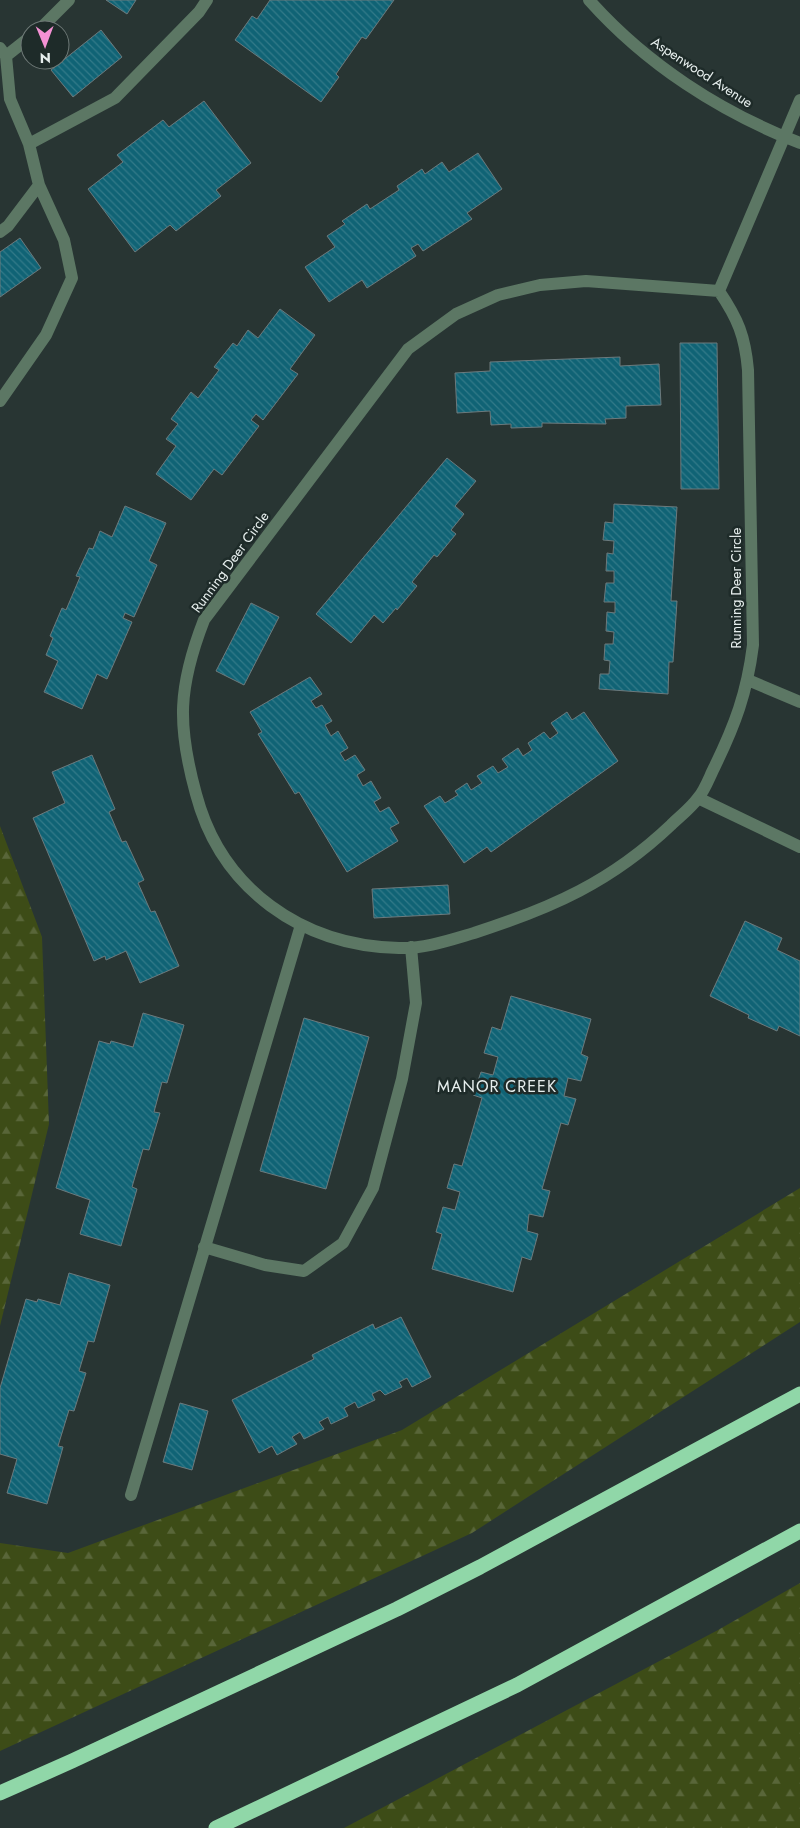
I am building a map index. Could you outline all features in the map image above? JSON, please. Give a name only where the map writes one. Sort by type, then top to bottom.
[{"type":"highway","points":[[0,1793],[72,1761],[480,1567],[800,1394]]},
{"type":"highway","points":[[216,1828],[517,1684],[800,1531]]},
{"type":"street","points":[[49,20],[69,0]]},
{"type":"street","points":[[29,144],[115,98],[199,12],[207,0]]},
{"type":"street","name":"Aspenwood Avenue","points":[[589,0],[649,59],[734,114],[800,143]]},
{"type":"street","points":[[0,401],[46,335],[72,278],[64,240],[39,185],[29,144],[10,99],[3,52],[20,43]]},
{"type":"street","points":[[719,291],[800,100]]},
{"type":"street","points":[[0,232],[8,226],[39,185]]},
{"type":"street","name":"Running Deer Circle","points":[[586,281],[719,291],[737,317],[746,344],[753,645],[748,680],[740,712],[698,798],[636,855],[613,873],[579,892],[528,916],[436,944],[411,947],[361,946],[322,936],[286,918],[251,891],[226,860],[207,828],[199,806],[185,755],[182,702],[190,656],[204,620],[408,349],[456,314],[498,295],[540,285],[586,281]]},
{"type":"street","points":[[748,680],[800,702]]},
{"type":"street","points":[[698,798],[800,847]]},
{"type":"street","points":[[131,1495],[301,925]]},
{"type":"street","points":[[204,1247],[265,1265],[304,1271],[343,1243],[373,1188],[402,1079],[416,1003],[411,947]]},
{"type":"green space","points":[[0,826],[42,937],[49,1124],[0,1326]]},
{"type":"green space","points":[[800,1188],[800,1322],[472,1533],[0,1751],[0,1543],[68,1553],[402,1430]]},
{"type":"green space","points":[[800,1583],[800,1828],[344,1828],[718,1630]]},
{"type":"building","points":[[106,0],[136,0],[127,14]]},
{"type":"building","points":[[270,0],[394,0],[366,39],[362,37],[336,74],[339,77],[321,102],[235,40],[252,16],[257,19]]},
{"type":"building","points":[[101,30],[122,57],[73,97],[51,70],[70,70],[70,55]]},
{"type":"building","points":[[204,101],[251,163],[216,190],[221,196],[176,231],[170,225],[135,252],[88,189],[123,162],[117,155],[163,120],[169,127]]},
{"type":"building","points":[[478,153],[502,189],[467,213],[472,219],[423,251],[418,244],[411,248],[416,256],[367,288],[362,280],[329,302],[305,267],[335,247],[327,236],[345,224],[342,221],[367,204],[370,209],[399,190],[397,186],[422,169],[425,174],[442,162],[449,172]]},
{"type":"building","points":[[20,238],[41,268],[0,297],[0,252]]},
{"type":"building","points":[[280,309],[315,335],[290,369],[298,374],[263,420],[256,414],[251,420],[259,426],[222,475],[214,469],[191,500],[156,474],[176,446],[166,439],[178,424],[171,419],[191,392],[198,398],[219,370],[214,367],[233,343],[237,346],[248,330],[258,338]]},
{"type":"building","points":[[680,343],[717,343],[719,489],[681,489]]},
{"type":"building","points":[[620,357],[620,366],[659,364],[661,405],[626,406],[626,418],[605,419],[606,424],[542,423],[542,427],[511,428],[511,424],[491,425],[490,411],[457,413],[455,373],[490,371],[490,362]]},
{"type":"building","points":[[447,458],[476,481],[455,506],[464,514],[451,530],[456,534],[437,557],[434,555],[412,582],[417,586],[397,610],[396,608],[383,623],[374,615],[351,643],[316,614]]},
{"type":"building","points":[[614,504],[677,507],[671,601],[677,601],[673,662],[669,662],[668,694],[599,689],[600,674],[609,674],[610,661],[604,660],[605,644],[613,644],[614,632],[606,631],[607,612],[615,613],[615,602],[604,602],[606,583],[614,583],[614,571],[606,571],[607,553],[613,554],[614,541],[603,540],[605,522],[613,523]]},
{"type":"building","points":[[125,506],[166,523],[149,561],[157,565],[134,617],[125,613],[123,618],[132,622],[107,679],[97,674],[82,709],[44,692],[58,661],[46,655],[53,638],[50,636],[62,608],[66,610],[80,577],[76,576],[89,548],[93,549],[100,531],[112,537]]},
{"type":"building","points":[[251,603],[279,617],[244,685],[216,671]]},
{"type":"building","points":[[310,677],[322,694],[311,701],[316,708],[322,705],[332,721],[325,725],[331,736],[338,731],[348,748],[340,753],[345,761],[355,755],[365,770],[357,775],[363,786],[371,781],[381,798],[374,802],[380,812],[389,807],[399,823],[390,828],[398,841],[347,872],[299,792],[295,794],[258,734],[262,732],[250,712]]},
{"type":"building","points":[[567,712],[572,720],[584,712],[618,761],[491,852],[487,847],[464,863],[424,806],[440,796],[445,803],[458,795],[455,791],[467,783],[471,790],[482,783],[477,776],[493,766],[498,773],[508,767],[502,759],[518,748],[523,756],[532,750],[528,743],[544,732],[550,739],[558,733],[551,723]]},
{"type":"building","points":[[92,755],[115,809],[109,812],[122,842],[126,841],[144,880],[138,883],[151,912],[155,911],[179,966],[140,983],[126,951],[106,960],[105,956],[94,961],[33,818],[65,803],[52,772]]},
{"type":"building","points":[[448,885],[450,914],[374,918],[372,889]]},
{"type":"building","points":[[745,921],[782,938],[777,950],[800,961],[800,1036],[779,1026],[777,1031],[748,1018],[749,1015],[710,996]]},
{"type":"building","points":[[511,996],[591,1019],[581,1054],[588,1057],[581,1081],[568,1078],[564,1096],[576,1099],[568,1125],[561,1123],[542,1189],[550,1191],[543,1217],[529,1214],[527,1231],[538,1234],[531,1260],[522,1257],[513,1292],[432,1269],[442,1234],[436,1232],[443,1207],[455,1210],[460,1192],[447,1188],[454,1164],[462,1166],[482,1098],[473,1095],[481,1072],[493,1075],[498,1057],[484,1053],[492,1027],[501,1030]]},
{"type":"building","points":[[143,1013],[184,1025],[167,1083],[162,1082],[154,1112],[160,1113],[149,1150],[143,1149],[132,1187],[137,1189],[121,1246],[80,1234],[90,1200],[56,1188],[99,1041],[110,1044],[111,1041],[133,1047]]},
{"type":"building","points":[[304,1018],[369,1037],[326,1189],[260,1171]]},
{"type":"building","points":[[69,1273],[110,1285],[94,1342],[88,1341],[79,1371],[86,1373],[74,1411],[69,1410],[58,1446],[63,1447],[47,1504],[7,1493],[17,1459],[0,1454],[0,1388],[26,1299],[37,1302],[38,1299],[60,1305]]},
{"type":"building","points":[[401,1317],[431,1377],[412,1387],[407,1378],[399,1382],[402,1387],[385,1395],[380,1390],[372,1394],[375,1400],[358,1408],[355,1402],[344,1408],[348,1416],[331,1424],[328,1417],[319,1422],[324,1429],[304,1439],[300,1432],[292,1437],[297,1444],[277,1455],[272,1446],[259,1453],[232,1400],[314,1359],[312,1355],[373,1324],[375,1329]]},
{"type":"building","points":[[180,1403],[208,1411],[192,1470],[163,1462]]},
{"type":"district","name":"MANOR CREEK","points":[[497,1086]]}]
